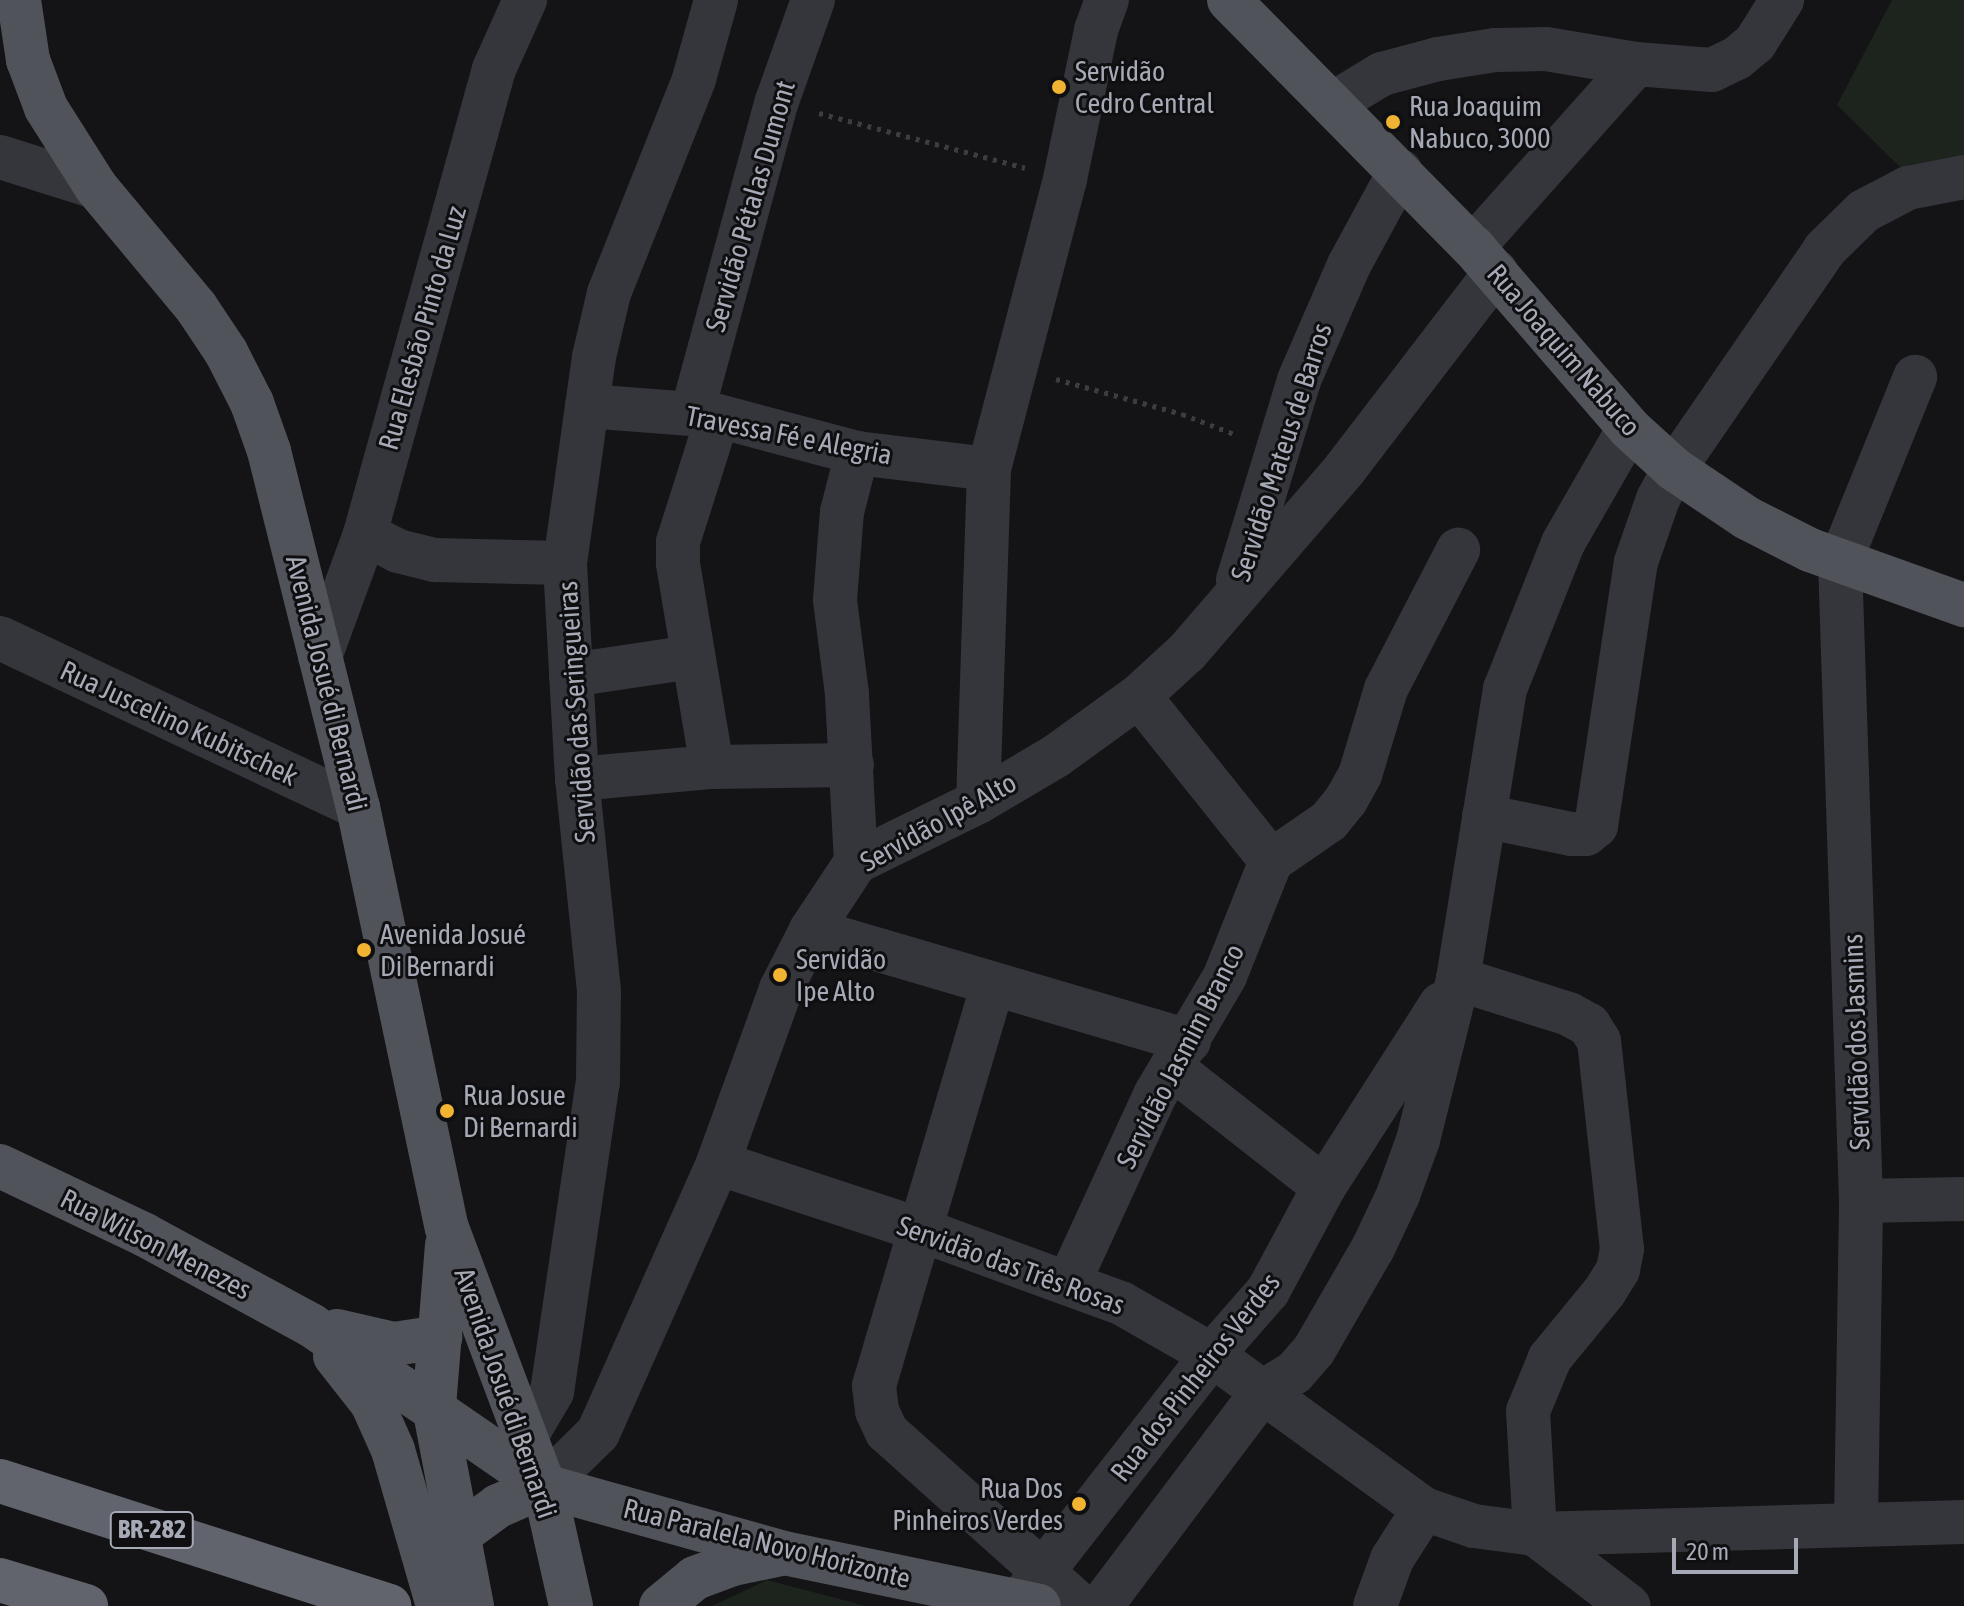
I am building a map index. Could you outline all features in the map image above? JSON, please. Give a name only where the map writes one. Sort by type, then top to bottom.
[{"type":"highway","name":"BR-282","points":[[0,1481],[389,1606]]},
{"type":"highway","points":[[0,1580],[86,1606]]},
{"type":"main road","name":"Avenida Josué di Bernardi","points":[[19,0],[28,60],[46,108],[96,187],[196,307],[226,352],[252,403],[269,451],[358,807],[447,1228],[544,1486],[571,1606]]},
{"type":"main road","name":"Rua Joaquim Nabuco","points":[[1246,6],[1332,104],[1485,260],[1629,428],[1674,469],[1747,518],[1840,562],[1964,605]]},
{"type":"main road","name":"Rua Wilson Menezes","points":[[0,1166],[145,1235],[311,1325],[434,1407],[544,1486]]},
{"type":"main road","name":"Avenida Josué di Bernardi","points":[[447,1228],[434,1407],[472,1606]]},
{"type":"main road","name":"Rua Wilson Menezes","points":[[311,1325],[394,1344],[440,1337]]},
{"type":"main road","points":[[311,1325],[372,1403],[393,1450],[438,1606]]},
{"type":"main road","points":[[457,1536],[498,1506],[544,1486]]},
{"type":"main road","name":"Rua Paralela Novo Horizonte","points":[[544,1486],[784,1553],[1033,1593]]},
{"type":"main road","points":[[661,1606],[695,1578],[733,1564],[784,1553]]},
{"type":"street","name":"Rua Elesbão Pinto da Luz","points":[[320,657],[365,534],[494,69],[525,0]]},
{"type":"street","name":"Servidão das Seringueiras","points":[[526,1436],[552,1392],[598,1082],[599,991],[577,779],[565,563],[587,406],[609,293],[694,79],[716,0]]},
{"type":"street","name":"Servidão Pétalas Dumont","points":[[712,767],[692,657],[678,563],[678,542],[777,101],[813,0]]},
{"type":"street","points":[[978,802],[989,469],[1065,179],[1096,30],[1107,0]]},
{"type":"street","points":[[1332,104],[1382,74],[1438,59],[1495,50],[1546,49],[1636,64],[1712,70],[1737,58],[1755,43],[1782,0]]},
{"type":"street","name":"Servidão Ipê Alto","points":[[544,1486],[598,1433],[718,1163],[781,989],[811,930],[856,862],[978,802],[1056,756],[1139,696],[1230,607],[1290,528],[1344,470],[1485,260],[1636,64]]},
{"type":"street","points":[[0,157],[96,187]]},
{"type":"street","name":"Servidão Mateus de Barros","points":[[1230,607],[1299,380],[1349,265],[1400,171]]},
{"type":"street","points":[[1484,816],[1571,834],[1586,834],[1596,826],[1636,562],[1658,499],[1674,469],[1825,249],[1864,211],[1908,188],[1964,177]]},
{"type":"street","points":[[1840,562],[1915,377]]},
{"type":"street","name":"Travessa Fé e Alegria","points":[[587,406],[705,414],[857,453],[989,469]]},
{"type":"street","name":"Rua dos Pinheiros Verdes","points":[[1101,1606],[1262,1392],[1294,1373],[1314,1350],[1373,1248],[1398,1195],[1418,1140],[1458,979],[1494,740],[1518,650],[1563,543],[1629,428]]},
{"type":"street","points":[[856,862],[852,765],[835,600],[842,512],[857,453]]},
{"type":"street","points":[[365,534],[398,551],[435,560],[565,563]]},
{"type":"street","points":[[1139,696],[1271,861],[1329,821],[1346,800],[1360,775],[1386,689],[1458,550]]},
{"type":"street","name":"Servidão dos Jasmins","points":[[1840,562],[1861,1201],[1856,1523]]},
{"type":"street","name":"Rua Juscelino Kubitschek","points":[[0,638],[358,807]]},
{"type":"street","points":[[571,675],[692,657]]},
{"type":"street","points":[[577,779],[712,767],[852,765]]},
{"type":"street","name":"Servidão Jasmim Branco","points":[[1069,1282],[1155,1095],[1225,976],[1271,861]]},
{"type":"street","points":[[811,930],[993,984],[1180,1055],[1324,1187]]},
{"type":"street","points":[[1458,979],[1569,1014],[1589,1025],[1599,1041],[1622,1249],[1618,1270],[1605,1291],[1550,1358],[1528,1411],[1535,1534],[1629,1606]]},
{"type":"street","name":"Rua dos Pinheiros Verdes","points":[[1033,1593],[1212,1355],[1268,1291],[1324,1187],[1458,979]]},
{"type":"street","points":[[993,984],[874,1386],[877,1411],[887,1432],[1033,1593],[1081,1606]]},
{"type":"street","name":"Servidão das Três Rosas","points":[[718,1163],[921,1230],[1121,1303],[1212,1355],[1424,1509],[1474,1526],[1535,1534],[1964,1522]]},
{"type":"street","points":[[1861,1201],[1964,1199]]},
{"type":"street","points":[[1375,1606],[1392,1559],[1424,1509]]},
{"type":"path","points":[[777,101],[1065,179]]},
{"type":"path","points":[[1015,368],[1204,421],[1278,454]]},
{"type":"shaded area","points":[[1892,0],[1964,0],[1964,161],[1906,173],[1837,105]]},
{"type":"shaded area","points":[[767,1580],[866,1606],[712,1606]]},
{"type":"place","name":"Servidão Cedro Central","points":[[1059,87]]},
{"type":"place","name":"Rua Joaquim Nabuco, 3000","points":[[1393,122]]},
{"type":"place","name":"Avenida Josué Di Bernardi","points":[[364,950]]},
{"type":"place","name":"Servidão Ipe Alto","points":[[780,975]]},
{"type":"place","name":"Rua Josue Di Bernardi","points":[[447,1111]]},
{"type":"place","name":"Rua Dos Pinheiros Verdes","points":[[1079,1504]]}]
